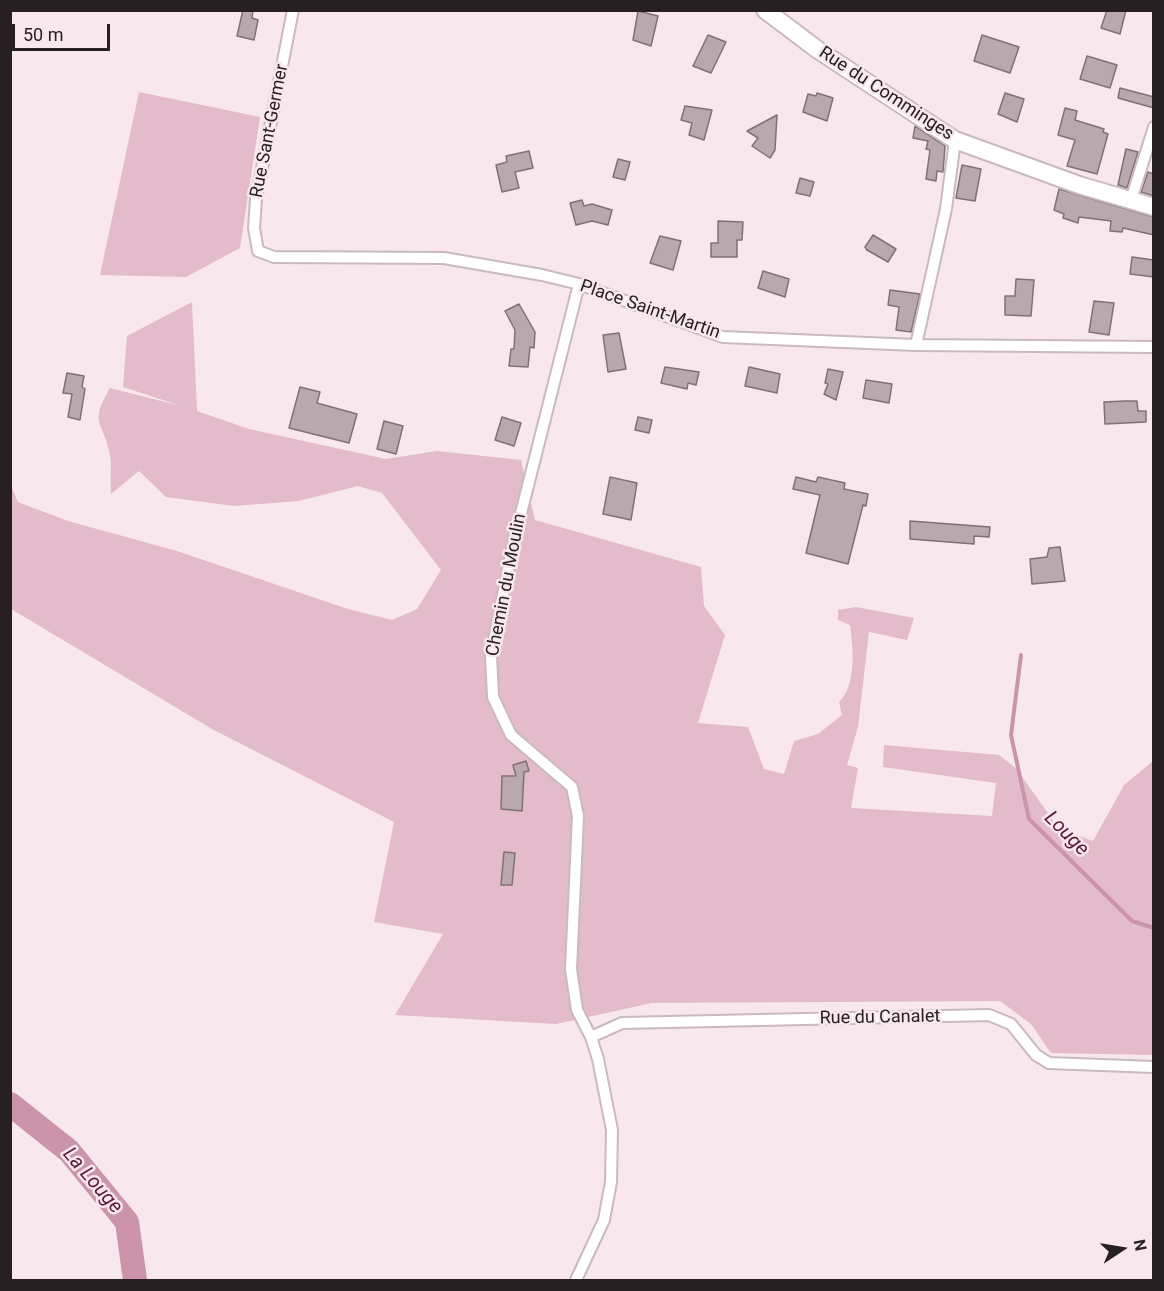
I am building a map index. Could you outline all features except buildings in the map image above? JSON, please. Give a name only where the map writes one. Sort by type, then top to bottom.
[{"type":"street","name":"Rue Sant-Germer","points":[[258,251],[254,228],[256,199],[293,10]]},
{"type":"street","name":"Rue du Comminges","points":[[765,10],[818,50],[955,140],[1079,185],[1154,207]]},
{"type":"street","points":[[1131,200],[1154,127]]},
{"type":"street","points":[[916,345],[946,209],[955,140]]},
{"type":"street","name":"Place Saint-Martin","points":[[258,251],[274,257],[444,258],[579,284],[723,337],[916,345],[1154,347]]},
{"type":"street","name":"Chemin du Moulin","points":[[576,1281],[590,1256],[604,1220],[611,1182],[612,1130],[605,1089],[591,1036],[577,1010],[571,969],[578,816],[572,787],[511,735],[494,698],[490,655],[513,545],[579,284]]},
{"type":"street","name":"Rue du Canalet","points":[[591,1036],[622,1023],[989,1016],[1011,1024],[1036,1055],[1049,1063],[1154,1067]]},
{"type":"shaded area","points":[[139,92],[260,117],[240,248],[186,277],[100,275]]},
{"type":"shaded area","points":[[192,302],[197,411],[249,429],[386,459],[437,451],[521,460],[535,520],[701,567],[704,606],[725,635],[698,723],[748,727],[764,769],[784,774],[794,741],[818,734],[842,715],[839,702],[849,686],[853,655],[850,625],[838,620],[838,610],[856,607],[914,618],[907,640],[869,632],[858,727],[847,765],[858,768],[851,808],[992,816],[996,783],[883,767],[884,745],[999,755],[1016,768],[1059,829],[1093,841],[1124,785],[1153,761],[1153,1055],[1051,1053],[1031,1024],[1000,1001],[652,1003],[556,1024],[395,1015],[443,934],[374,922],[394,822],[212,729],[11,609],[10,484],[18,502],[68,521],[177,551],[348,609],[392,620],[417,609],[441,570],[382,493],[358,486],[299,501],[234,506],[166,497],[139,471],[111,494],[110,455],[99,416],[103,400],[110,388],[181,406],[123,387],[127,336]]},
{"type":"waterway","name":"Louge","points":[[1021,655],[1011,735],[1029,819],[1132,921],[1154,928]]},
{"type":"waterway","name":"La Louge","points":[[10,1104],[69,1151],[127,1222],[135,1280]]}]
